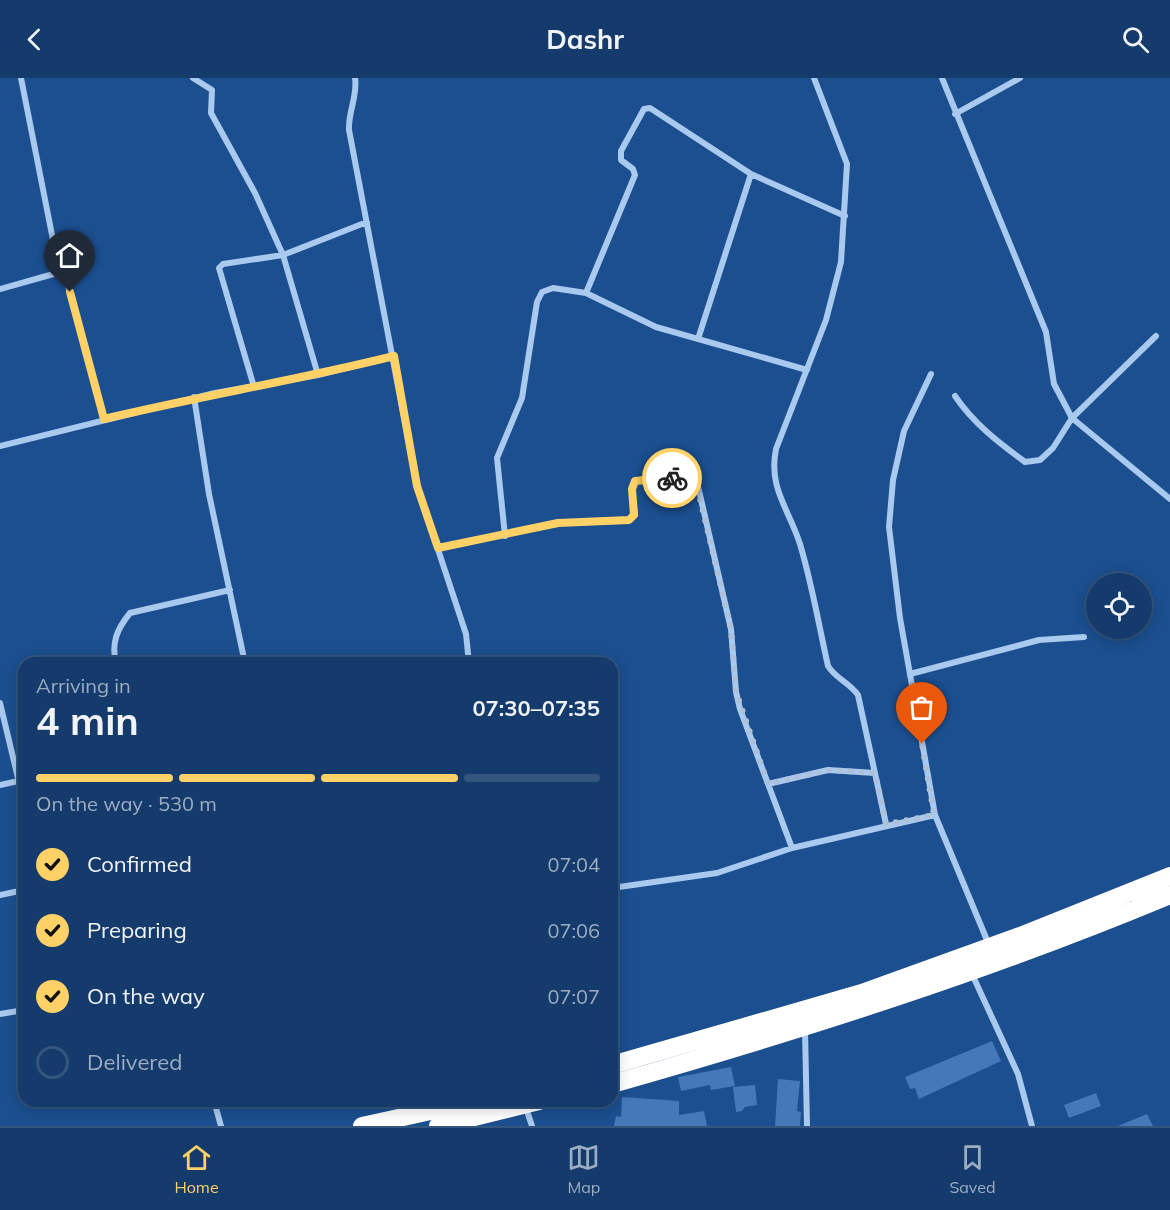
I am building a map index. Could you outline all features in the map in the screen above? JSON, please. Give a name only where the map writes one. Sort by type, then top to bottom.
[{"type":"highway","points":[[618,1063],[862,993],[990,947],[1170,876]]},
{"type":"highway","points":[[618,1082],[805,1027],[972,973],[1170,895]]},
{"type":"highway","points":[[362,1126],[442,1107]]},
{"type":"highway","points":[[438,1126],[516,1107]]},
{"type":"street","points":[[21,78],[54,246],[64,271],[104,419]]},
{"type":"street","points":[[193,78],[212,90],[211,113],[255,194],[283,255],[318,375]]},
{"type":"street","points":[[355,78],[356,86],[348,116],[349,130],[417,486],[466,634],[468,657]]},
{"type":"street","points":[[814,78],[847,164],[845,216],[838,273],[826,320],[777,449],[773,466],[775,482],[800,543],[828,666],[836,678],[849,683],[858,695],[886,824]]},
{"type":"street","points":[[942,78],[1046,332],[1054,384],[1072,418],[1170,499]]},
{"type":"street","points":[[955,114],[1020,78]]},
{"type":"street","points":[[586,293],[634,175],[633,169],[621,160],[621,151],[644,109],[650,108],[751,174],[845,216]]},
{"type":"street","points":[[698,339],[751,174]]},
{"type":"street","points":[[254,387],[219,268],[224,264],[283,255],[367,222]]},
{"type":"street","points":[[0,289],[64,271]]},
{"type":"street","points":[[505,536],[497,458],[522,398],[537,302],[542,292],[553,288],[586,293],[656,327],[807,370]]},
{"type":"street","points":[[955,396],[969,417],[992,438],[1025,462],[1040,460],[1053,448],[1072,418],[1156,336]]},
{"type":"street","points":[[0,446],[194,398],[318,375],[394,356]]},
{"type":"street","points":[[931,374],[904,431],[890,505],[889,527],[897,595],[934,815],[990,947]]},
{"type":"street","points":[[194,398],[209,494],[244,657]]},
{"type":"street","points":[[438,548],[505,536],[558,523],[629,520],[634,515],[632,489],[635,481],[689,478],[696,482],[731,629],[738,700],[792,848]]},
{"type":"street","points":[[114,657],[115,635],[130,613],[230,590]]},
{"type":"street","points":[[910,674],[1039,640],[1084,637]]},
{"type":"street","points":[[0,703],[18,781],[0,785]]},
{"type":"street","points":[[768,784],[828,770],[875,773]]},
{"type":"street","points":[[618,887],[717,873],[792,848],[886,824],[934,815]]},
{"type":"street","points":[[0,895],[18,891]]},
{"type":"street","points":[[972,973],[1017,1074],[1032,1126]]},
{"type":"street","points":[[0,1014],[18,1011]]},
{"type":"street","points":[[805,1027],[807,1126]]},
{"type":"street","points":[[216,1107],[221,1126]]},
{"type":"street","points":[[532,1107],[532,1126]]},
{"type":"building","points":[[992,1041],[1001,1061],[919,1099],[915,1088],[910,1089],[905,1077]]},
{"type":"building","points":[[731,1067],[735,1086],[711,1090],[710,1085],[681,1091],[678,1077]]},
{"type":"building","points":[[778,1079],[800,1081],[797,1111],[801,1112],[800,1126],[775,1126]]},
{"type":"building","points":[[755,1085],[757,1105],[745,1107],[742,1111],[736,1112],[733,1087]]},
{"type":"building","points":[[1096,1093],[1101,1106],[1069,1118],[1064,1105]]},
{"type":"building","points":[[622,1097],[679,1101],[679,1115],[704,1111],[707,1126],[614,1126],[616,1116],[621,1117]]},
{"type":"building","points":[[1147,1114],[1153,1126],[1118,1126]]},
{"type":"way so far","points":[[672,478],[689,478],[696,482],[731,629],[736,692],[740,709],[768,784],[828,770],[875,773],[886,824],[934,815],[922,744]]},
{"type":"route","points":[[70,292],[104,419],[215,393],[318,375],[394,356],[417,486],[438,548],[505,536],[558,523],[629,520],[634,515],[632,489],[635,481],[672,478]]}]
